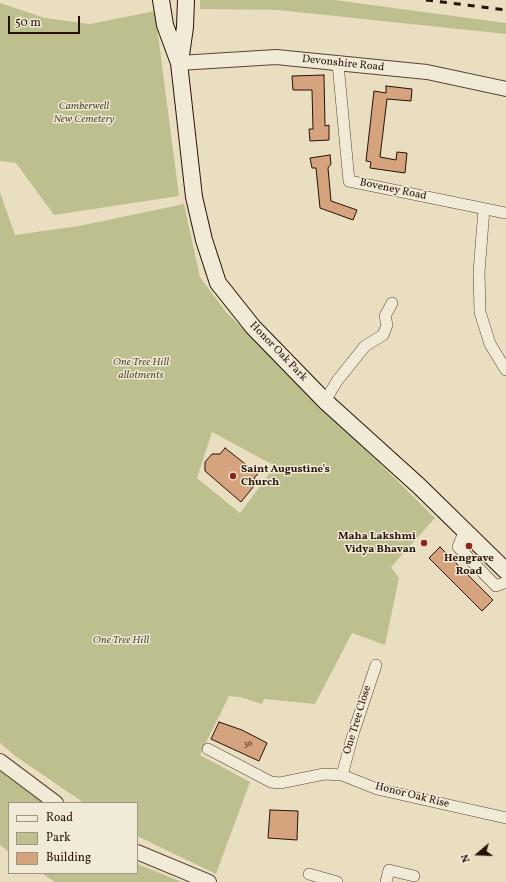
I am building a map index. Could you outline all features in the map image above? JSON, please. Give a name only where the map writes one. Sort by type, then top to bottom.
[{"type":"main road","name":"Honor Oak Park","points":[[161,0],[165,25],[179,63],[194,197],[204,240],[218,283],[253,327],[325,401],[465,530],[506,571]]},
{"type":"main road","name":"Honor Oak Park","points":[[179,63],[185,27],[186,0]]},
{"type":"street","name":"Devonshire Road","points":[[179,63],[276,57],[427,72],[506,89]]},
{"type":"street","name":"Boveney Road","points":[[338,64],[349,181],[506,213]]},
{"type":"street","points":[[484,209],[479,272],[480,312],[490,344],[506,370]]},
{"type":"street","points":[[325,401],[337,381],[365,346],[383,335],[387,325],[385,316],[392,303]]},
{"type":"street","points":[[465,530],[458,547],[496,586],[506,582]]},
{"type":"street","name":"One Tree Close","points":[[342,775],[354,731],[376,665]]},
{"type":"street","name":"Honor Oak Rise","points":[[208,749],[271,782],[280,783],[324,774],[342,775],[377,789],[506,818]]},
{"type":"street","points":[[0,761],[55,802]]},
{"type":"street","points":[[138,852],[209,882]]},
{"type":"street","points":[[386,882],[389,870],[414,876]]},
{"type":"street","points":[[309,874],[337,882]]},
{"type":"green space","points":[[200,0],[334,0],[506,23],[506,34],[278,10],[200,9]]},
{"type":"green space","name":"Camberwell New Cemetery","points":[[0,3],[45,18],[90,24],[155,11],[179,196],[54,215],[16,163],[0,161]]},
{"type":"green space","name":"One Tree Hill","points":[[0,192],[15,235],[79,226],[184,204],[200,277],[226,312],[435,518],[391,567],[399,578],[385,645],[352,633],[315,704],[264,699],[262,704],[240,697],[229,696],[200,755],[250,782],[216,874],[138,836],[138,802],[83,802],[14,755],[0,743]],"holes":[[[212,432],[275,466],[240,513],[197,478]]]},
{"type":"green space","points":[[0,766],[45,802],[8,802],[8,851],[0,845]]},
{"type":"green space","points":[[138,864],[182,882],[55,882],[43,874],[138,874]]},
{"type":"building","points":[[324,75],[325,126],[329,125],[329,140],[310,141],[309,129],[313,129],[312,90],[293,90],[292,76]]},
{"type":"building","points":[[386,86],[412,89],[411,101],[387,99],[380,157],[396,160],[397,152],[407,153],[405,173],[370,168],[371,162],[366,161],[374,91],[386,93]]},
{"type":"building","points":[[330,155],[331,164],[328,168],[331,201],[357,210],[353,220],[320,208],[316,168],[312,168],[310,158]]},
{"type":"building","name":"Saint Augustine's Church","points":[[225,448],[258,474],[254,478],[258,481],[241,502],[205,471],[205,462],[212,454],[220,454]]},
{"type":"building","points":[[440,547],[493,600],[482,611],[429,558]]},
{"type":"building","points":[[219,722],[242,730],[267,743],[259,761],[211,739]]},
{"type":"building","points":[[270,810],[298,811],[297,840],[268,838]]},
{"type":"railway","points":[[426,0],[506,10]]},
{"type":"place","name":"Saint Augustine's Church","points":[[233,476]]},
{"type":"place","name":"Maha Lakshmi Vidya Bhavan","points":[[424,543]]},
{"type":"place","name":"Hengrave Road","points":[[469,546]]},
{"type":"park label","name":"One Tree Hill allotments","points":[[141,369]]}]
